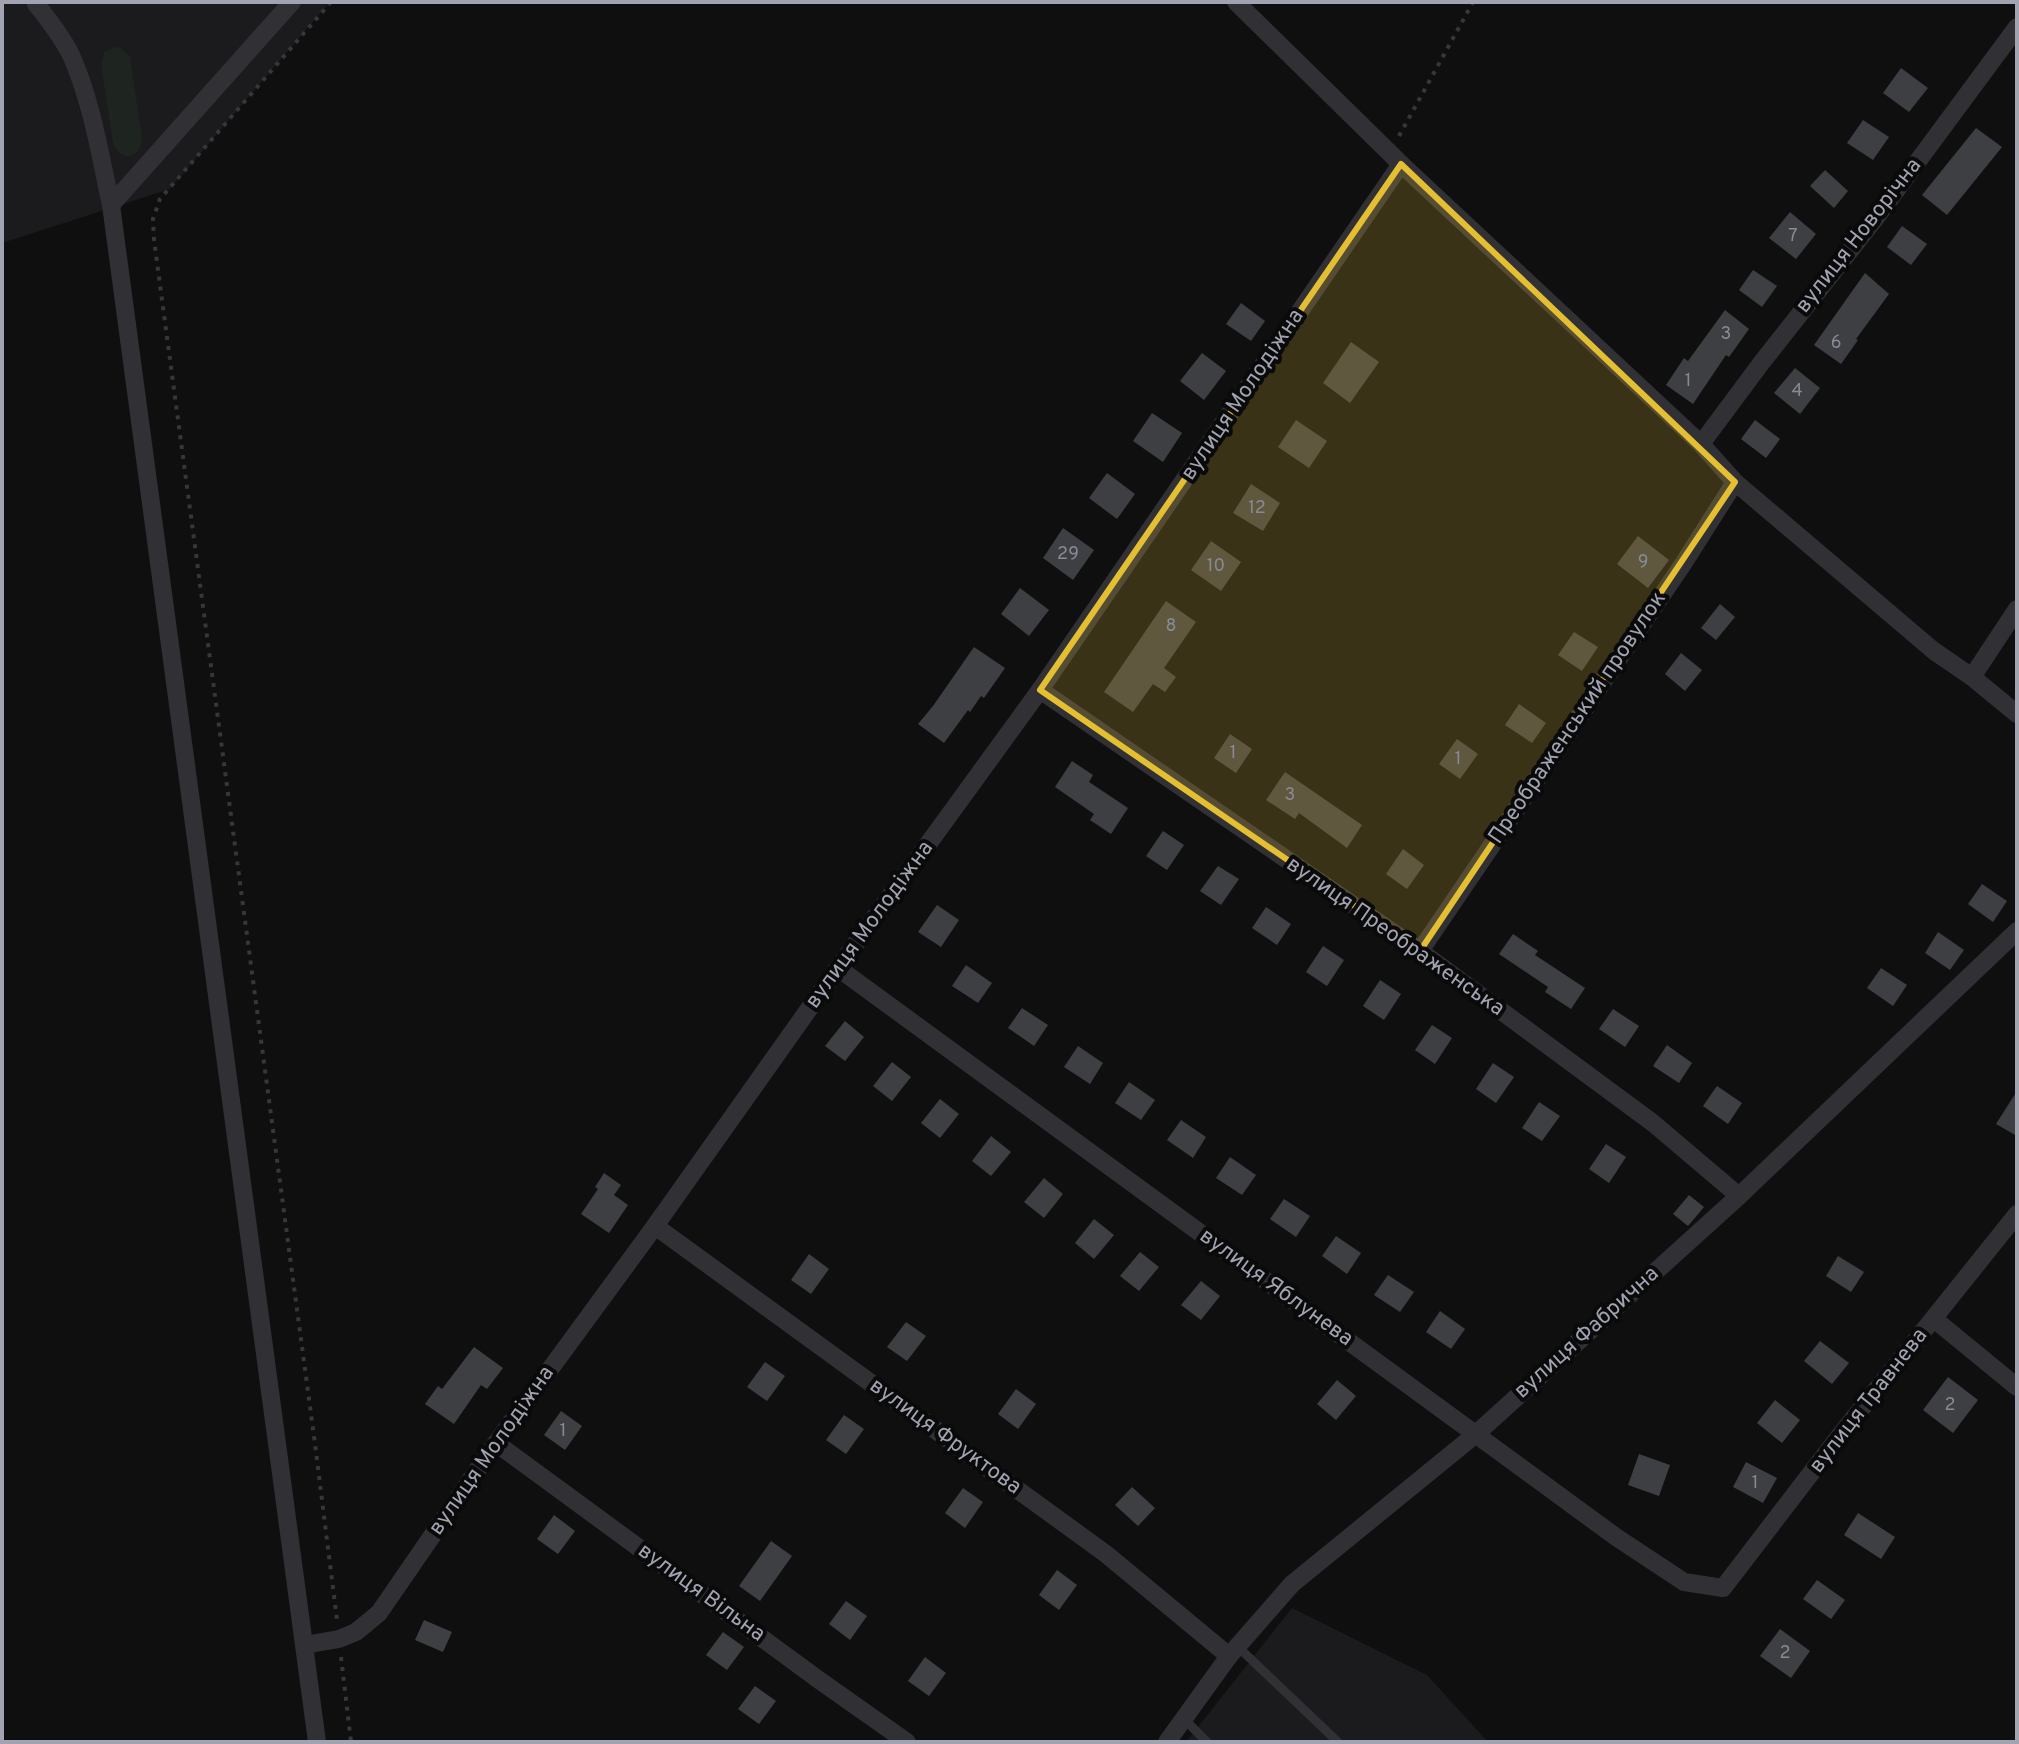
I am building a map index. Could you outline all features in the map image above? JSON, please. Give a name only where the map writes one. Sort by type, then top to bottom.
[{"type":"street","points":[[111,205],[292,2]]},
{"type":"street","points":[[1236,2],[1396,158],[1701,444],[1735,482],[1934,651],[2017,714]]},
{"type":"street","points":[[36,4],[70,53],[81,81],[111,205],[317,1742]]},
{"type":"street","name":"вулиця Новорічна","points":[[1701,444],[1878,215],[2017,27]]},
{"type":"street","name":"вулиця Молодіжна","points":[[304,1645],[339,1639],[356,1632],[379,1613],[496,1443],[1040,690],[1396,158]]},
{"type":"street","name":"Преображенський провулок","points":[[1420,951],[1683,564],[1735,482]]},
{"type":"street","points":[[1972,677],[2017,609]]},
{"type":"street","name":"вулиця Преображенська","points":[[1040,690],[1420,951],[1653,1123],[1739,1196]]},
{"type":"street","name":"вулиця Фабрична","points":[[1167,1742],[1233,1651],[1292,1584],[1476,1434],[1739,1196],[2017,931]]},
{"type":"street","name":"вулиця Яблунева","points":[[838,968],[1616,1537],[1684,1582],[1723,1588]]},
{"type":"street","name":"вулиця Травнева","points":[[1723,1588],[1841,1434],[2017,1214]]},
{"type":"street","name":"вулиця Фруктова","points":[[655,1226],[1106,1554],[1233,1651]]},
{"type":"street","points":[[1934,1319],[2017,1387]]},
{"type":"street","name":"вулиця Вільна","points":[[496,1443],[907,1742]]},
{"type":"lane","points":[[1233,1651],[1338,1742]]},
{"type":"lane","points":[[1184,1719],[1207,1742]]},
{"type":"path","points":[[331,2],[160,199],[153,219],[313,1428],[351,1742]]},
{"type":"path","points":[[1396,158],[1473,2]]},
{"type":"highlighted area","points":[[1401,164],[1735,482],[1420,951],[1040,690]]},
{"type":"shaded area","points":[[2,2],[330,2],[170,189],[2,243]]},
{"type":"shaded area","points":[[121,48],[130,57],[142,138],[138,150],[130,156],[120,154],[113,143],[101,64],[104,52]]},
{"type":"shaded area","points":[[1292,1608],[1427,1675],[1488,1742],[1186,1742]]},
{"type":"building","points":[[1901,68],[1928,88],[1909,112],[1883,93]]},
{"type":"building","points":[[1863,120],[1889,137],[1873,160],[1847,143]]},
{"type":"building","points":[[1976,128],[2002,147],[1947,215],[1922,195]]},
{"type":"building","points":[[1825,170],[1848,191],[1834,208],[1810,186]]},
{"type":"building","points":[[1790,212],[1816,234],[1796,259],[1769,238]]},
{"type":"building","points":[[1902,226],[1927,244],[1911,265],[1887,247]]},
{"type":"building","points":[[1753,270],[1777,286],[1762,307],[1739,290]]},
{"type":"building","points":[[1865,273],[1889,294],[1841,364],[1814,345]]},
{"type":"building","points":[[1241,303],[1265,321],[1251,341],[1226,324]]},
{"type":"building","points":[[1725,310],[1749,329],[1729,357],[1726,355],[1693,404],[1666,385],[1684,358],[1688,361]]},
{"type":"building","points":[[1351,342],[1379,362],[1350,403],[1323,383]]},
{"type":"building","points":[[1202,353],[1226,371],[1204,400],[1180,381]]},
{"type":"building","points":[[1795,368],[1820,388],[1800,414],[1774,393]]},
{"type":"building","points":[[1152,413],[1182,433],[1163,462],[1133,441]]},
{"type":"building","points":[[1296,420],[1327,441],[1309,468],[1278,447]]},
{"type":"building","points":[[1755,420],[1780,439],[1766,458],[1741,439]]},
{"type":"building","points":[[1107,473],[1135,494],[1117,519],[1089,498]]},
{"type":"building","points":[[1251,484],[1280,503],[1263,531],[1233,513]]},
{"type":"building","points":[[1063,528],[1094,550],[1073,580],[1043,558]]},
{"type":"building","points":[[1638,536],[1669,560],[1648,588],[1617,564]]},
{"type":"building","points":[[1211,541],[1241,562],[1221,591],[1191,570]]},
{"type":"building","points":[[1020,588],[1049,610],[1029,636],[1001,614]]},
{"type":"building","points":[[1166,601],[1196,622],[1164,668],[1176,677],[1165,692],[1153,684],[1133,712],[1104,692]]},
{"type":"building","points":[[1720,604],[1735,617],[1716,640],[1701,628]]},
{"type":"building","points":[[1574,632],[1598,647],[1582,671],[1558,655]]},
{"type":"building","points":[[974,647],[1005,668],[984,698],[981,696],[970,712],[968,710],[944,743],[918,724]]},
{"type":"building","points":[[1681,653],[1702,670],[1685,691],[1665,674]]},
{"type":"building","points":[[1519,704],[1546,723],[1532,743],[1505,725]]},
{"type":"building","points":[[1230,734],[1252,749],[1236,773],[1214,758]]},
{"type":"building","points":[[1457,739],[1478,754],[1460,779],[1439,764]]},
{"type":"building","points":[[1072,761],[1093,775],[1089,782],[1128,808],[1111,834],[1090,820],[1094,814],[1055,787]]},
{"type":"building","points":[[1285,772],[1362,825],[1347,848],[1299,813],[1295,819],[1266,800]]},
{"type":"building","points":[[1163,831],[1184,845],[1167,870],[1146,856]]},
{"type":"building","points":[[1403,849],[1424,865],[1407,889],[1386,874]]},
{"type":"building","points":[[1218,866],[1239,879],[1221,905],[1200,891]]},
{"type":"building","points":[[1982,884],[2007,901],[1993,922],[1968,904]]},
{"type":"building","points":[[937,905],[959,920],[941,947],[918,932]]},
{"type":"building","points":[[1266,907],[1291,924],[1277,945],[1252,928]]},
{"type":"building","points":[[1938,932],[1964,950],[1950,970],[1925,953]]},
{"type":"building","points":[[1513,934],[1538,951],[1535,955],[1585,988],[1571,1009],[1545,992],[1548,987],[1499,954]]},
{"type":"building","points":[[1323,946],[1344,960],[1327,986],[1306,972]]},
{"type":"building","points":[[966,965],[992,983],[978,1003],[952,986]]},
{"type":"building","points":[[1881,968],[1907,985],[1893,1006],[1867,988]]},
{"type":"building","points":[[1380,980],[1401,994],[1384,1020],[1363,1006]]},
{"type":"building","points":[[1022,1008],[1048,1025],[1034,1046],[1008,1028]]},
{"type":"building","points":[[1613,1009],[1639,1026],[1625,1047],[1599,1029]]},
{"type":"building","points":[[845,1021],[864,1037],[845,1061],[825,1046]]},
{"type":"building","points":[[1432,1025],[1452,1038],[1435,1064],[1415,1050]]},
{"type":"building","points":[[1667,1045],[1692,1063],[1679,1083],[1653,1066]]},
{"type":"building","points":[[1078,1046],[1103,1063],[1090,1084],[1064,1067]]},
{"type":"building","points":[[892,1062],[911,1077],[892,1101],[873,1086]]},
{"type":"building","points":[[1493,1063],[1514,1077],[1496,1103],[1476,1089]]},
{"type":"building","points":[[1129,1082],[1155,1100],[1141,1120],[1115,1103]]},
{"type":"building","points":[[1717,1086],[1742,1103],[1728,1124],[1703,1106]]},
{"type":"building","points":[[2017,1091],[2017,1136],[1996,1124]]},
{"type":"building","points":[[940,1099],[959,1114],[940,1138],[921,1123]]},
{"type":"building","points":[[1539,1102],[1560,1116],[1542,1141],[1522,1128]]},
{"type":"building","points":[[1181,1120],[1206,1137],[1193,1158],[1167,1140]]},
{"type":"building","points":[[991,1136],[1011,1152],[991,1176],[972,1161]]},
{"type":"building","points":[[1606,1144],[1626,1157],[1609,1183],[1589,1169]]},
{"type":"building","points":[[1230,1157],[1256,1175],[1242,1195],[1216,1178]]},
{"type":"building","points":[[604,1173],[621,1185],[614,1195],[628,1205],[609,1233],[581,1214],[598,1189],[595,1187]]},
{"type":"building","points":[[1044,1178],[1063,1194],[1044,1218],[1024,1202]]},
{"type":"building","points":[[1689,1195],[1704,1207],[1688,1226],[1673,1214]]},
{"type":"building","points":[[1284,1199],[1310,1216],[1296,1237],[1270,1219]]},
{"type":"building","points":[[1094,1219],[1114,1235],[1094,1259],[1075,1243]]},
{"type":"building","points":[[1336,1236],[1361,1253],[1347,1274],[1322,1256]]},
{"type":"building","points":[[1140,1252],[1159,1267],[1139,1291],[1120,1276]]},
{"type":"building","points":[[809,1254],[829,1269],[811,1294],[791,1280]]},
{"type":"building","points":[[1838,1256],[1864,1272],[1851,1292],[1826,1276]]},
{"type":"building","points":[[1388,1275],[1414,1292],[1400,1312],[1374,1295]]},
{"type":"building","points":[[1201,1281],[1220,1296],[1201,1320],[1181,1305]]},
{"type":"building","points":[[1440,1311],[1465,1329],[1451,1349],[1426,1332]]},
{"type":"building","points":[[906,1322],[926,1336],[907,1361],[887,1347]]},
{"type":"building","points":[[1820,1341],[1849,1363],[1832,1384],[1804,1361]]},
{"type":"building","points":[[474,1347],[503,1368],[487,1389],[481,1385],[454,1424],[425,1404],[438,1386],[442,1389]]},
{"type":"building","points":[[765,1362],[785,1376],[767,1401],[747,1387]]},
{"type":"building","points":[[1948,1377],[1978,1400],[1953,1433],[1923,1410]]},
{"type":"building","points":[[1337,1380],[1356,1396],[1336,1420],[1317,1404]]},
{"type":"building","points":[[1016,1389],[1036,1404],[1018,1429],[998,1414]]},
{"type":"building","points":[[1775,1400],[1800,1420],[1782,1443],[1757,1423]]},
{"type":"building","points":[[561,1411],[582,1426],[565,1450],[544,1435]]},
{"type":"building","points":[[844,1415],[864,1429],[846,1454],[826,1440]]},
{"type":"building","points":[[1639,1454],[1670,1465],[1659,1496],[1628,1485]]},
{"type":"building","points":[[1746,1462],[1777,1478],[1763,1503],[1733,1487]]},
{"type":"building","points":[[1132,1487],[1155,1508],[1138,1526],[1115,1505]]},
{"type":"building","points":[[963,1488],[983,1502],[965,1528],[945,1513]]},
{"type":"building","points":[[1858,1513],[1895,1537],[1881,1559],[1844,1535]]},
{"type":"building","points":[[554,1515],[575,1531],[558,1554],[537,1539]]},
{"type":"building","points":[[771,1541],[792,1556],[760,1601],[739,1586]]},
{"type":"building","points":[[1057,1570],[1077,1585],[1059,1610],[1039,1595]]},
{"type":"building","points":[[1817,1580],[1845,1600],[1831,1619],[1803,1599]]},
{"type":"building","points":[[846,1601],[867,1616],[850,1640],[829,1624]]},
{"type":"building","points":[[424,1620],[452,1632],[443,1652],[415,1640]]},
{"type":"building","points":[[1780,1629],[1810,1651],[1791,1678],[1760,1656]]},
{"type":"building","points":[[723,1632],[744,1647],[727,1670],[706,1655]]},
{"type":"building","points":[[925,1657],[946,1673],[929,1696],[908,1681]]},
{"type":"building","points":[[755,1686],[776,1701],[759,1724],[738,1709]]}]
